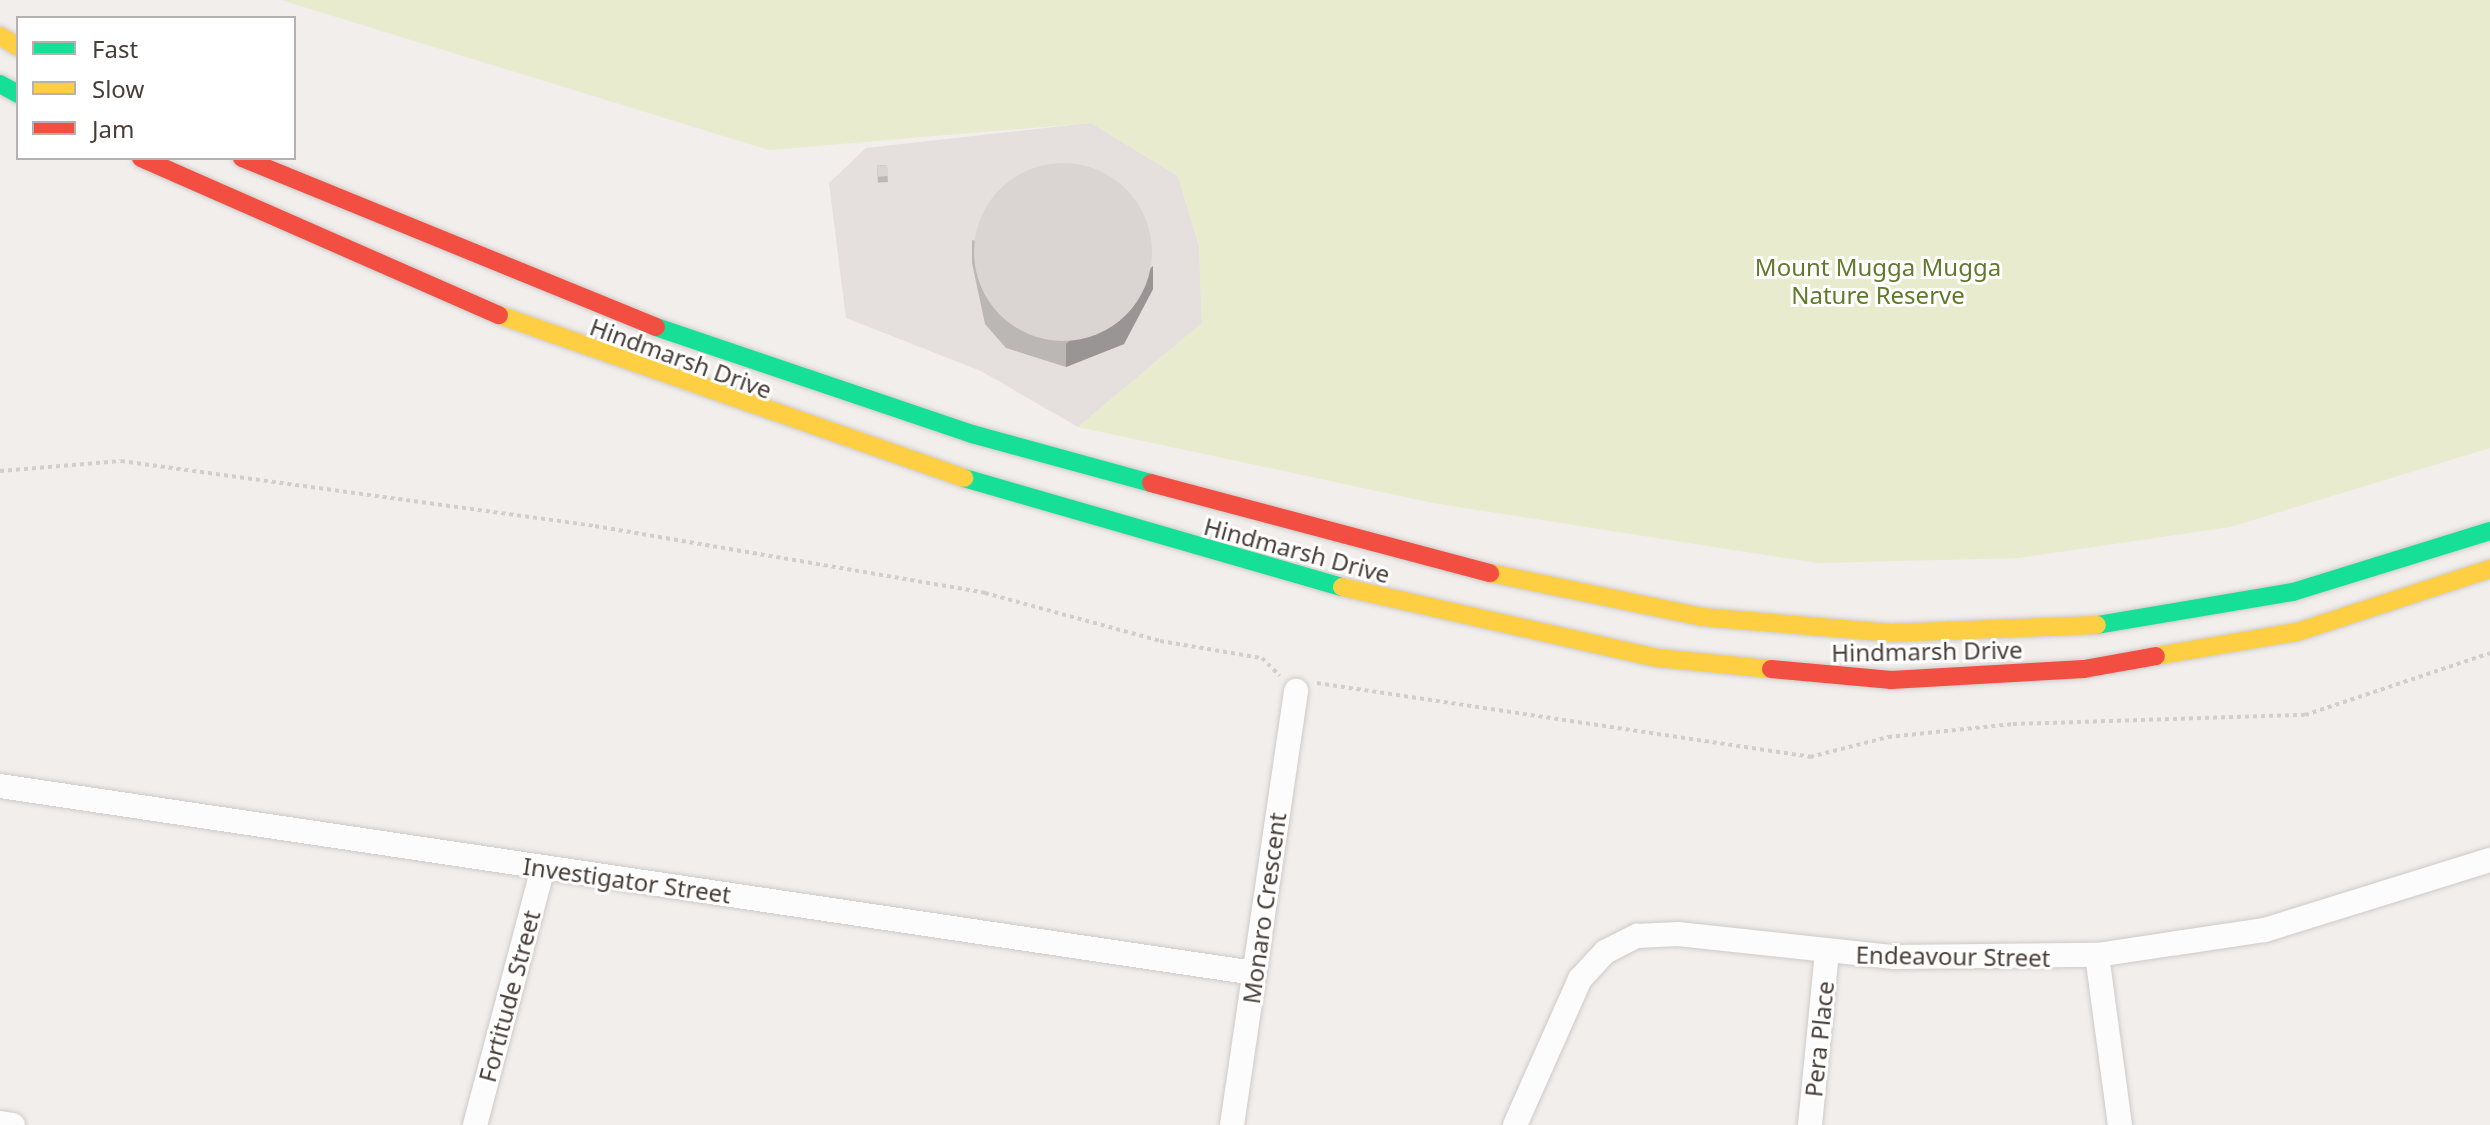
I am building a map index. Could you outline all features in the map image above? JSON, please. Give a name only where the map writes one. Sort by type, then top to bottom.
[{"type":"main road","name":"Hindmarsh Drive","points":[[145,160],[463,302],[870,450],[1225,557],[1658,658],[1864,680],[2084,669],[2297,632],[2490,569]]},
{"type":"main road","name":"Hindmarsh Drive","points":[[247,160],[651,325],[958,430],[1341,538],[1702,617],[1891,633],[2096,625],[2324,584],[2490,531]]},
{"type":"street","name":"Monaro Crescent","points":[[1232,1125],[1296,691]]},
{"type":"street","name":"Investigator Street","points":[[0,786],[1254,973]]},
{"type":"street","name":"Endeavour Street","points":[[1515,1125],[1580,979],[1613,947],[1664,933],[1827,953],[1993,961],[2097,955],[2265,930],[2490,860]]},
{"type":"street","name":"Fortitude Street","points":[[475,1125],[543,868]]},
{"type":"street","name":"Pera Place","points":[[1810,1125],[1827,953]]},
{"type":"street","points":[[2097,955],[2120,1125]]},
{"type":"street","points":[[0,1123],[13,1125]]},
{"type":"path","points":[[0,471],[121,461],[305,481],[837,566],[1262,658],[1296,691],[1319,683],[1520,719],[1810,757],[1941,730],[2305,715],[2490,653]]},
{"type":"shaded area","points":[[1091,123],[1178,176],[1199,246],[1202,323],[1078,427],[981,371],[846,318],[829,183],[866,148]]},
{"type":"green space","name":"Mount Mugga Mugga Nature Reserve","points":[[281,0],[2490,0],[2490,448],[2230,527],[2019,558],[1817,563],[1433,503],[1078,427],[1202,323],[1199,246],[1178,176],[1091,123],[769,150]]},
{"type":"building","points":[[1063,163],[1097,170],[1126,189],[1145,218],[1152,252],[1145,286],[1126,315],[1097,334],[1063,341],[1029,334],[1000,315],[981,286],[974,252],[981,218],[1000,189],[1029,170]]},
{"type":"building","points":[[887,165],[888,176],[878,177],[877,166]]},
{"type":"traffic: fast","points":[[0,84],[16,93]]},
{"type":"traffic: fast","points":[[656,327],[972,434],[1151,483]]},
{"type":"traffic: fast","points":[[964,478],[1342,587]]},
{"type":"traffic: fast","points":[[2097,625],[2293,592],[2490,531]]},
{"type":"traffic: slow","points":[[0,36],[16,46]]},
{"type":"traffic: slow","points":[[499,315],[964,478]]},
{"type":"traffic: slow","points":[[2156,656],[2297,632],[2490,569]]},
{"type":"traffic: slow","points":[[1490,573],[1702,617],[1891,633],[2097,625]]},
{"type":"traffic: slow","points":[[1342,587],[1658,658],[1771,669]]},
{"type":"traffic: jam","points":[[146,160],[499,315]]},
{"type":"traffic: jam","points":[[247,160],[656,327]]},
{"type":"traffic: jam","points":[[1151,483],[1490,573]]},
{"type":"traffic: jam","points":[[1771,669],[1891,680],[2084,669],[2156,656]]}]
